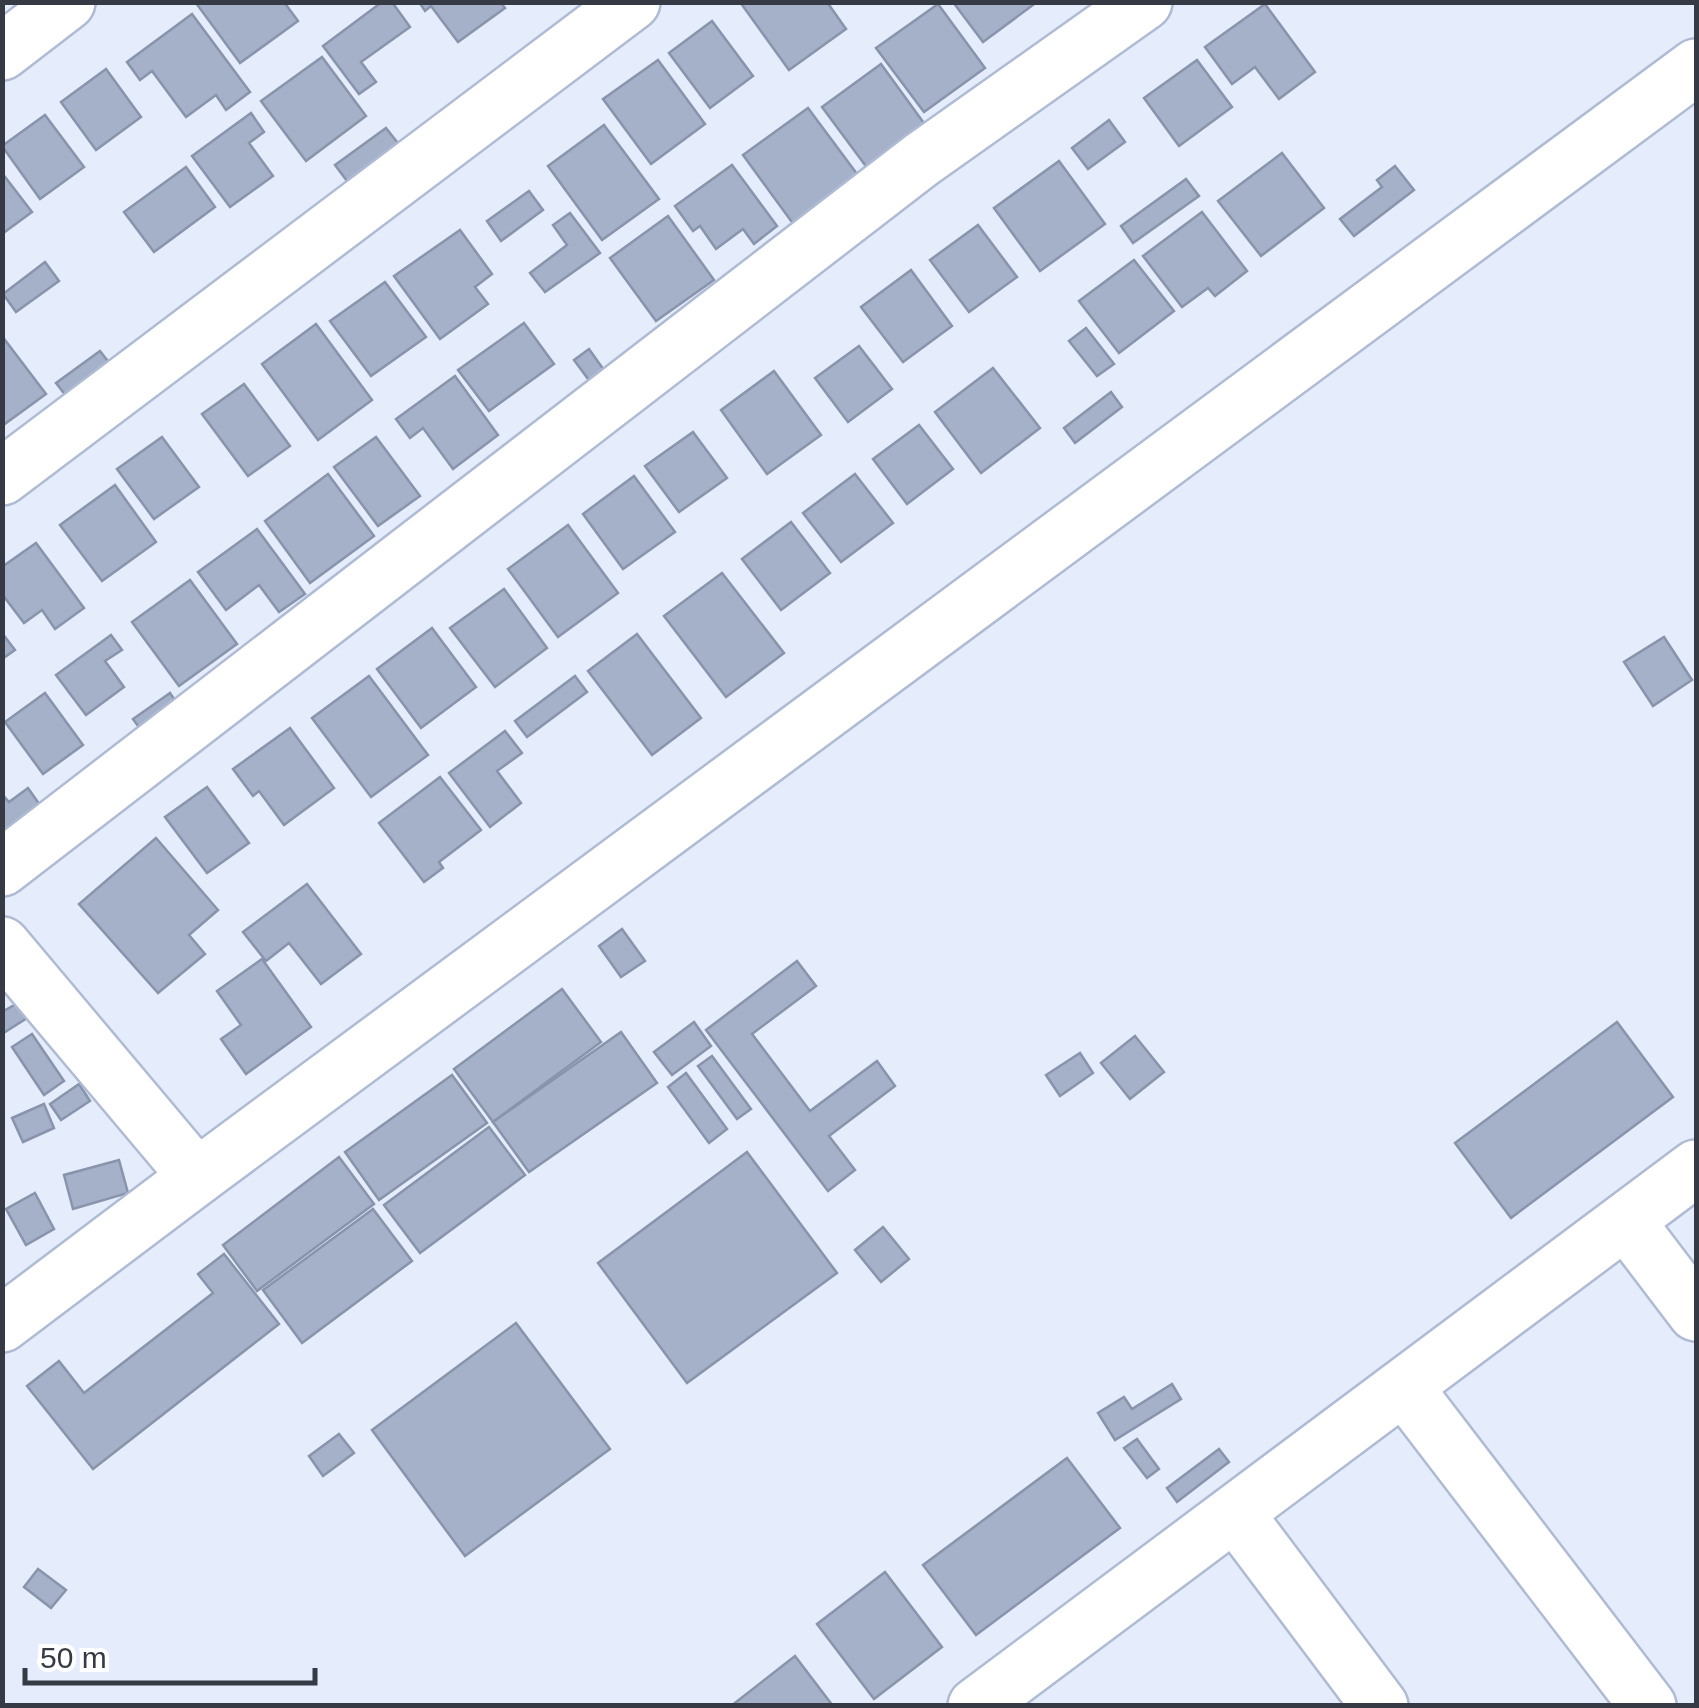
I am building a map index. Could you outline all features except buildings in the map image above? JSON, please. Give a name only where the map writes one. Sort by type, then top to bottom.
[{"type":"street","points":[[2,52],[67,2]]},
{"type":"street","points":[[2,477],[632,2]]},
{"type":"street","points":[[2,868],[922,160],[1144,2]]},
{"type":"street","points":[[2,1324],[1696,67]]},
{"type":"street","points":[[2,945],[197,1177]]},
{"type":"street","points":[[977,1705],[1696,1168]]},
{"type":"street","points":[[1626,1221],[1696,1313]]},
{"type":"street","points":[[1404,1387],[1648,1706]]},
{"type":"street","points":[[1235,1513],[1380,1706]]}]
